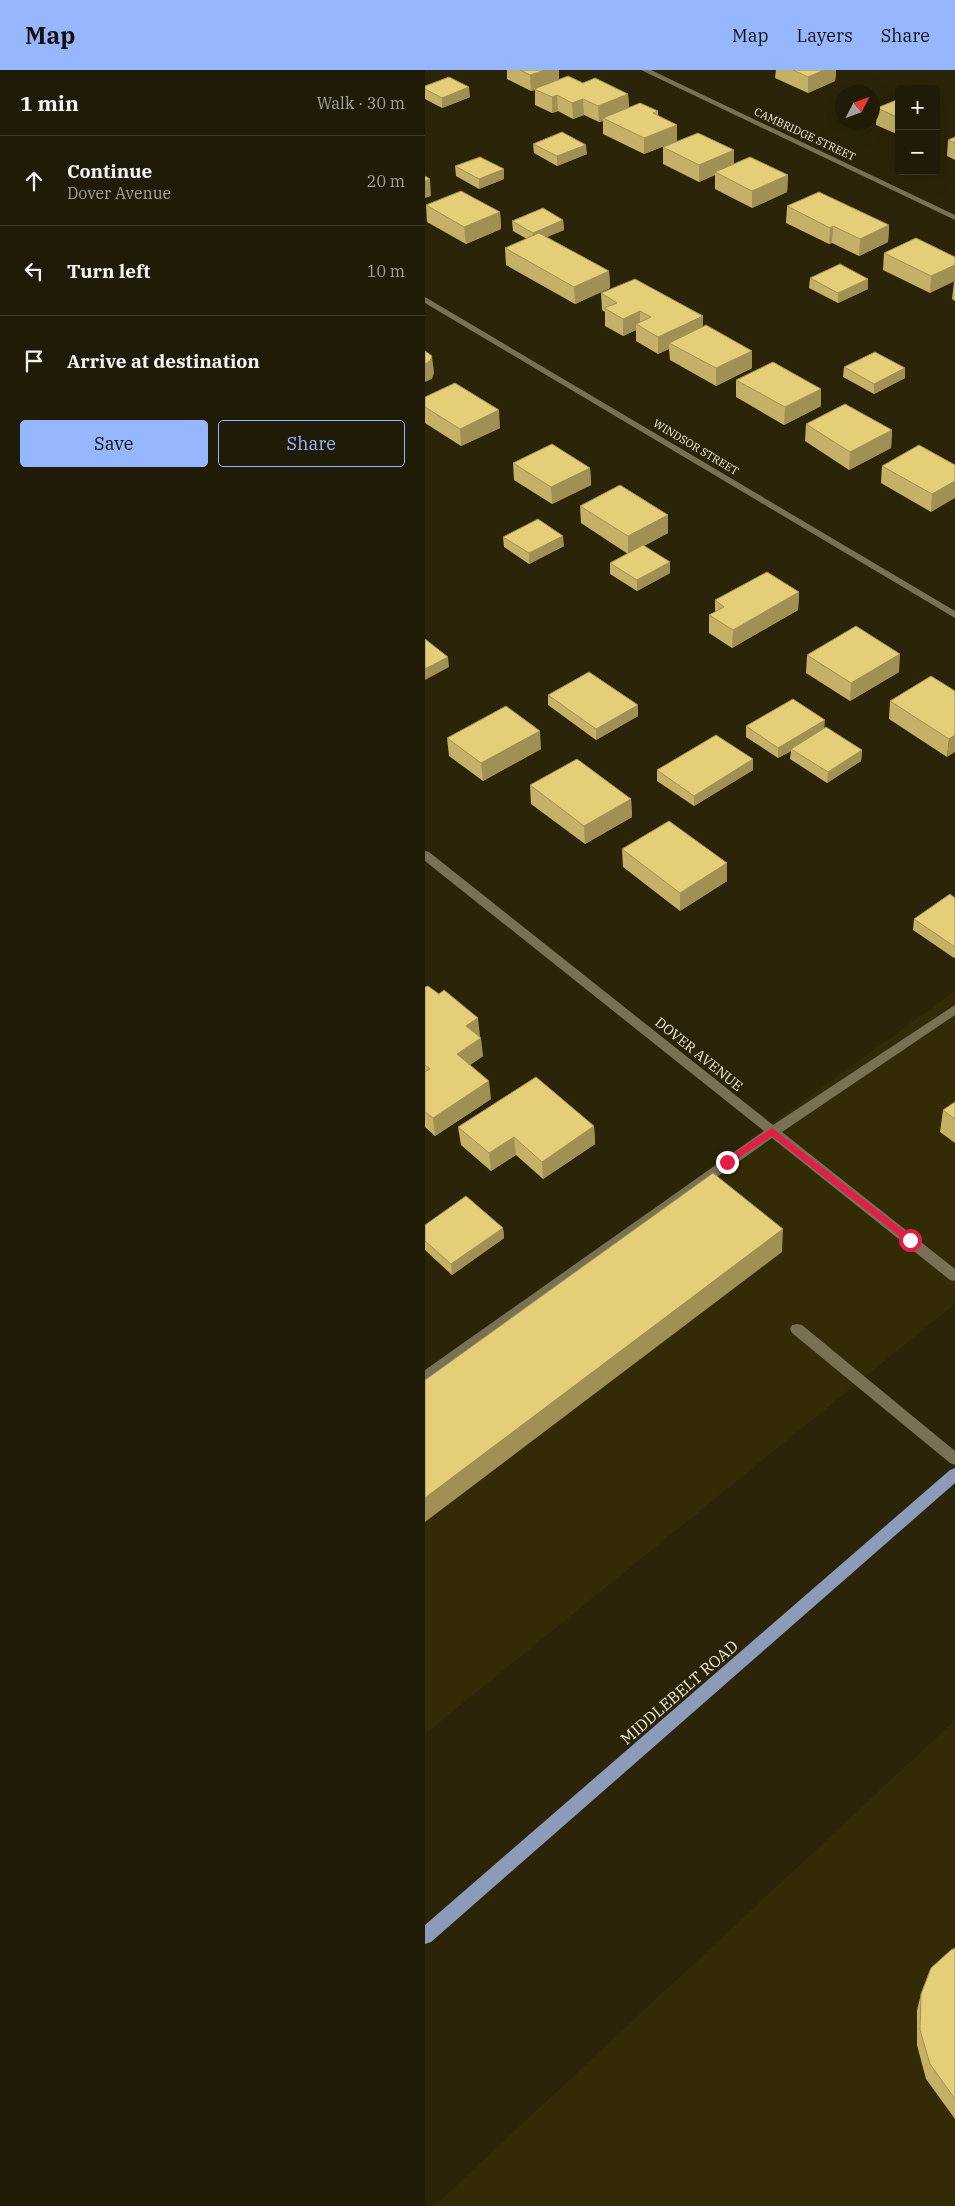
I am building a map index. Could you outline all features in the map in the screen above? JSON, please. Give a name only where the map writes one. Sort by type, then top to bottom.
[{"type":"main road","name":"MIDDLEBELT ROAD","points":[[425,1936],[955,1474]]},
{"type":"street","name":"CAMBRIDGE STREET","points":[[645,70],[955,218]]},
{"type":"street","name":"WINDSOR STREET","points":[[425,299],[955,615]]},
{"type":"street","name":"DOVER AVENUE","points":[[425,855],[955,1276]]},
{"type":"street","points":[[425,1377],[772,1131],[955,1009]]},
{"type":"street","points":[[797,1329],[955,1459]]},
{"type":"shaded area","points":[[955,991],[955,1304],[425,1734],[425,1374]]},
{"type":"shaded area","points":[[955,1720],[955,2206],[434,2206]]},
{"type":"building","points":[[520,70],[545,70],[530,75]]},
{"type":"building","points":[[793,70],[824,70],[808,77]]},
{"type":"building","points":[[568,76],[583,83],[595,78],[628,94],[598,106],[583,99],[572,103],[557,95],[552,97],[534,89]]},
{"type":"building","points":[[449,77],[469,87],[442,98],[425,89],[425,86]]},
{"type":"building","points":[[895,101],[895,116],[880,109],[880,107]]},
{"type":"building","points":[[640,103],[658,111],[653,113],[677,125],[644,138],[603,118]]},
{"type":"building","points":[[562,132],[586,145],[557,156],[533,144]]},
{"type":"building","points":[[698,133],[734,150],[699,165],[663,147]]},
{"type":"building","points":[[955,137],[955,143],[948,140]]},
{"type":"building","points":[[480,157],[504,169],[479,179],[455,166]]},
{"type":"building","points":[[750,157],[788,175],[752,191],[715,172]]},
{"type":"building","points":[[461,191],[500,212],[464,227],[426,205]]},
{"type":"building","points":[[819,192],[889,225],[860,239],[833,226],[830,228],[787,206]]},
{"type":"building","points":[[543,208],[563,220],[533,233],[512,221]]},
{"type":"building","points":[[539,233],[609,271],[574,287],[505,248]]},
{"type":"building","points":[[916,238],[955,257],[955,265],[931,276],[884,253]]},
{"type":"building","points":[[840,264],[868,279],[838,293],[810,278]]},
{"type":"building","points":[[635,279],[703,316],[658,337],[636,324],[651,317],[640,311],[623,319],[604,308],[617,303],[601,293]]},
{"type":"building","points":[[706,325],[752,351],[716,368],[669,343]]},
{"type":"building","points":[[425,351],[432,356],[430,361],[425,364]]},
{"type":"building","points":[[875,352],[905,368],[874,384],[844,367]]},
{"type":"building","points":[[773,362],[821,389],[785,407],[736,380]]},
{"type":"building","points":[[455,383],[499,410],[460,429],[425,407],[425,397]]},
{"type":"building","points":[[845,404],[892,430],[850,452],[806,424]]},
{"type":"building","points":[[552,444],[590,468],[551,487],[513,463]]},
{"type":"building","points":[[919,445],[955,465],[955,481],[932,494],[882,466]]},
{"type":"building","points":[[620,485],[668,515],[628,536],[580,506]]},
{"type":"building","points":[[538,519],[563,536],[529,553],[503,537]]},
{"type":"building","points":[[643,545],[670,562],[637,580],[610,563]]},
{"type":"building","points":[[767,572],[799,592],[733,630],[709,615],[724,607],[715,600]]},
{"type":"building","points":[[856,626],[900,654],[851,683],[807,655]]},
{"type":"building","points":[[425,639],[448,657],[425,669]]},
{"type":"building","points":[[589,672],[638,705],[596,729],[548,695]]},
{"type":"building","points":[[931,676],[955,691],[955,735],[949,739],[890,701]]},
{"type":"building","points":[[793,699],[825,720],[778,748],[746,726]]},
{"type":"building","points":[[506,706],[540,731],[481,763],[447,738]]},
{"type":"building","points":[[826,727],[862,750],[828,772],[791,749]]},
{"type":"building","points":[[716,735],[753,759],[694,796],[657,770]]},
{"type":"building","points":[[577,759],[631,799],[584,826],[530,785]]},
{"type":"building","points":[[669,821],[727,863],[680,893],[622,849]]},
{"type":"building","points":[[950,894],[955,898],[955,947],[914,919]]},
{"type":"building","points":[[428,986],[439,994],[444,990],[478,1018],[466,1026],[481,1038],[457,1054],[489,1081],[433,1118],[425,1112],[425,1072],[430,1069],[425,1065],[425,987]]},
{"type":"building","points":[[536,1077],[594,1126],[542,1162],[514,1137],[489,1153],[458,1127]]},
{"type":"building","points":[[955,1102],[955,1119],[943,1110]]},
{"type":"building","points":[[713,1173],[783,1229],[425,1498],[425,1380]]},
{"type":"building","points":[[466,1196],[503,1228],[451,1264],[425,1241],[425,1225]]},
{"type":"building","points":[[955,1948],[955,2099],[930,2064],[920,2030],[921,1994],[931,1968]]},
{"type":"route","points":[[727,1162],[772,1131],[910,1240]]}]
